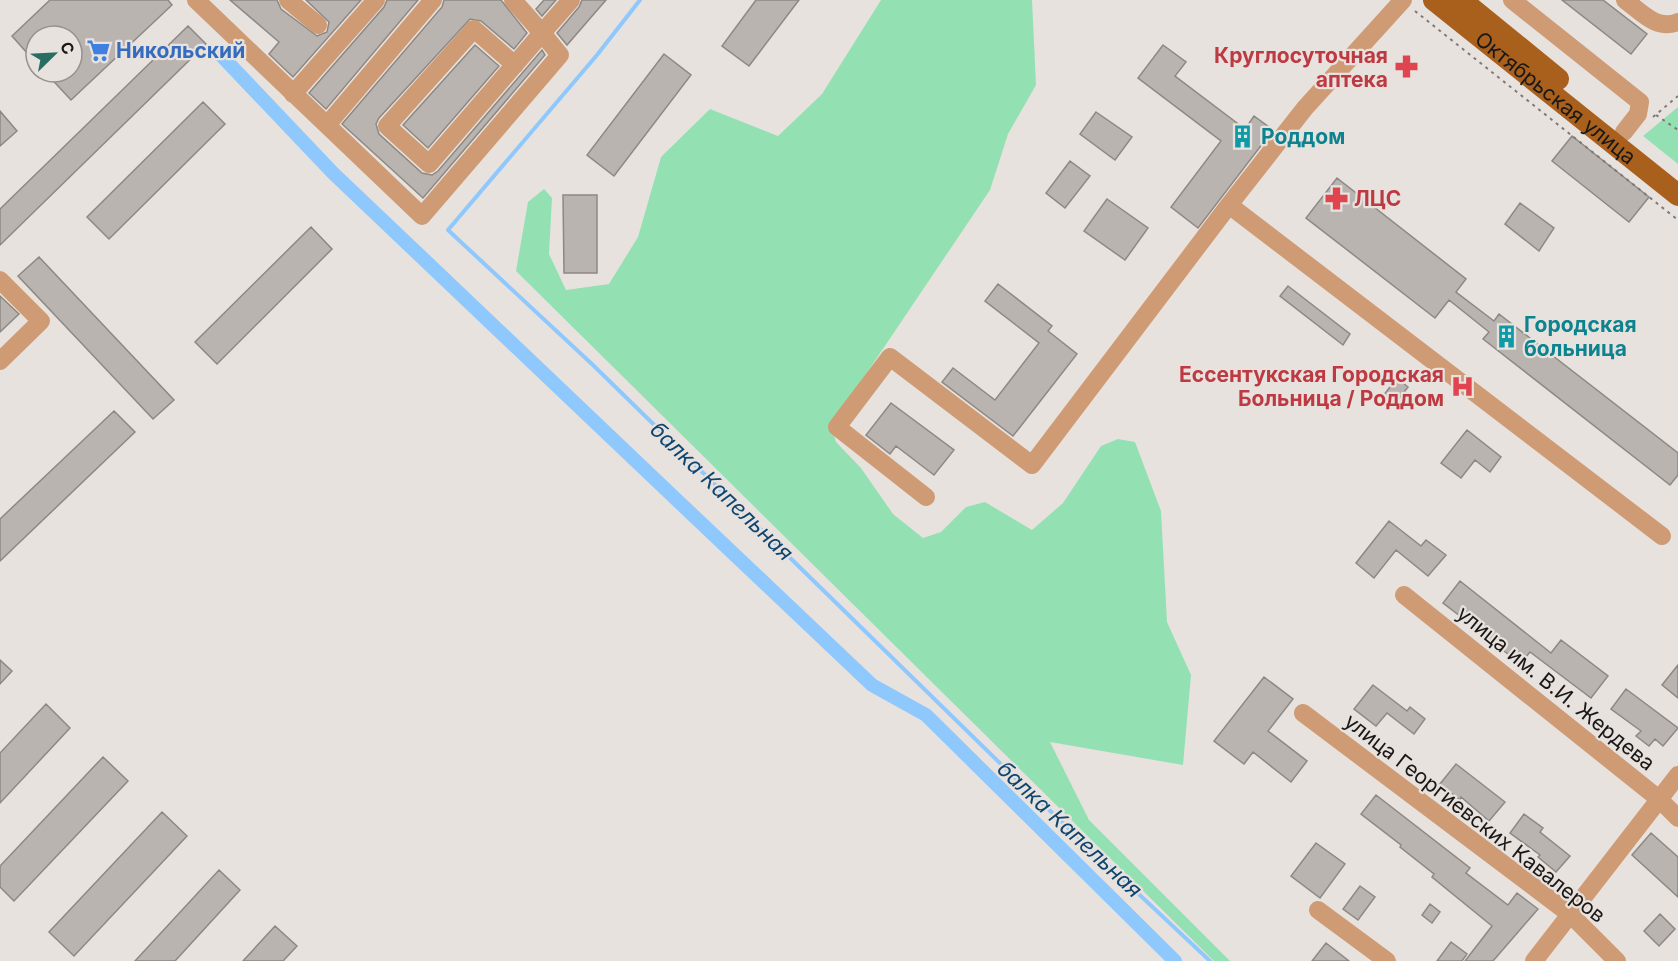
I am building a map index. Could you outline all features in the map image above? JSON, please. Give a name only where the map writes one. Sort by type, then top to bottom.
[{"type":"main road","name":"Октябрьская улица","points":[[1434,0],[1678,195]]},
{"type":"main road","name":"Октябрьская улица","points":[[1461,0],[1678,176]]},
{"type":"street","points":[[196,0],[422,216],[560,55],[523,4]]},
{"type":"street","points":[[288,0],[318,25]]},
{"type":"street","points":[[293,94],[376,0]]},
{"type":"street","points":[[327,125],[433,0]]},
{"type":"street","points":[[515,65],[474,29],[387,126],[429,164],[515,65],[542,33],[571,0]]},
{"type":"street","points":[[926,497],[837,428],[890,357],[1032,465],[1305,108],[1403,0]]},
{"type":"street","points":[[1512,0],[1640,102],[1638,114],[1624,132]]},
{"type":"street","points":[[1625,0],[1654,22],[1665,26],[1678,22]]},
{"type":"street","points":[[1229,205],[1662,536]]},
{"type":"street","points":[[0,280],[41,321],[0,361]]},
{"type":"street","name":"улица им. В.И. Жердева","points":[[1404,595],[1659,799],[1678,818]]},
{"type":"street","name":"улица Георгиевских Кавалеров","points":[[1303,713],[1570,915],[1617,961]]},
{"type":"street","points":[[1534,961],[1678,775]]},
{"type":"street","points":[[1318,910],[1387,961]]},
{"type":"path","points":[[1403,0],[1678,220]]},
{"type":"path","points":[[1656,115],[1678,130]]},
{"type":"green space","points":[[881,0],[1032,0],[1036,85],[1008,134],[990,190],[831,426],[836,442],[861,468],[893,514],[923,538],[941,532],[966,507],[985,502],[1032,530],[1063,503],[1101,446],[1118,439],[1135,442],[1161,511],[1167,622],[1191,675],[1183,765],[1050,742],[1089,820],[1230,961],[1214,961],[516,271],[528,202],[544,189],[552,198],[549,254],[566,290],[609,284],[638,237],[661,157],[710,109],[778,136],[822,94]]},
{"type":"green space","points":[[1678,107],[1678,164],[1643,136]]},
{"type":"building","name":"Никольский","points":[[50,0],[168,0],[172,5],[71,100],[56,84],[84,84],[84,24],[25,24]]},
{"type":"building","points":[[230,0],[277,0],[281,9],[317,36],[327,32],[329,22],[306,0],[361,0],[293,77],[269,54],[279,42]]},
{"type":"building","points":[[387,0],[418,0],[326,109],[309,93],[384,7]]},
{"type":"building","points":[[444,0],[501,0],[527,33],[514,49],[481,21],[470,19],[379,118],[376,124],[379,134],[422,173],[432,175],[438,171],[542,50],[545,55],[423,198],[342,124],[442,7]]},
{"type":"building","points":[[544,0],[556,0],[542,16],[536,9]]},
{"type":"building","points":[[582,0],[606,0],[567,45],[557,33],[579,7]]},
{"type":"building","points":[[756,0],[799,0],[749,66],[722,46]]},
{"type":"building","points":[[1562,0],[1603,0],[1647,34],[1631,54]]},
{"type":"building","name":"Никольский","points":[[24,25],[24,50],[12,36]]},
{"type":"building","points":[[188,26],[206,44],[0,245],[0,209]]},
{"type":"building","points":[[475,45],[499,66],[428,148],[403,125]]},
{"type":"building","name":"Роддом","points":[[1163,45],[1186,62],[1175,76],[1245,129],[1254,116],[1273,130],[1198,228],[1171,207],[1221,141],[1138,78]]},
{"type":"building","points":[[664,54],[691,75],[614,176],[587,155]]},
{"type":"building","points":[[203,102],[225,124],[109,239],[87,217]]},
{"type":"building","points":[[0,111],[17,131],[0,146]]},
{"type":"building","points":[[1096,112],[1132,137],[1115,160],[1080,134]]},
{"type":"building","points":[[1572,136],[1649,197],[1629,222],[1552,161]]},
{"type":"building","points":[[1070,161],[1090,176],[1065,208],[1046,193]]},
{"type":"building","name":"Городская больница","points":[[1337,178],[1466,279],[1456,292],[1494,321],[1499,314],[1678,453],[1678,475],[1670,485],[1483,339],[1489,332],[1449,300],[1435,318],[1306,218]]},
{"type":"building","points":[[563,195],[597,195],[597,273],[564,273]]},
{"type":"building","points":[[1107,199],[1148,228],[1125,260],[1084,231]]},
{"type":"building","points":[[1520,203],[1554,228],[1539,251],[1505,224]]},
{"type":"building","points":[[311,227],[332,249],[217,364],[195,342]]},
{"type":"building","points":[[39,257],[174,400],[153,419],[18,276]]},
{"type":"building","points":[[998,284],[1052,326],[1048,331],[1077,354],[1013,436],[942,382],[953,368],[995,400],[1039,343],[985,301]]},
{"type":"building","points":[[1288,286],[1350,334],[1343,345],[1280,296]]},
{"type":"building","points":[[0,296],[19,314],[0,332]]},
{"type":"building","points":[[1397,378],[1408,387],[1394,405],[1383,396]]},
{"type":"building","points":[[891,403],[954,450],[934,475],[896,446],[890,454],[866,435]]},
{"type":"building","points":[[114,411],[135,432],[0,561],[0,519]]},
{"type":"building","points":[[1467,430],[1501,457],[1490,472],[1475,460],[1461,478],[1441,463]]},
{"type":"building","points":[[1389,521],[1421,546],[1426,540],[1446,555],[1428,576],[1396,550],[1374,578],[1356,563]]},
{"type":"building","points":[[1460,581],[1551,653],[1561,640],[1608,676],[1591,698],[1530,652],[1521,663],[1471,628],[1473,626],[1443,603]]},
{"type":"building","points":[[0,660],[12,671],[0,684]]},
{"type":"building","points":[[1678,665],[1678,698],[1662,685]]},
{"type":"building","points":[[1264,677],[1293,699],[1268,731],[1307,761],[1291,782],[1253,752],[1244,764],[1214,741]]},
{"type":"building","points":[[1373,685],[1407,711],[1410,707],[1425,719],[1414,734],[1387,713],[1376,726],[1354,709]]},
{"type":"building","points":[[1626,689],[1678,728],[1663,746],[1655,739],[1649,746],[1636,736],[1641,731],[1611,709]]},
{"type":"building","points":[[46,704],[70,728],[0,803],[0,753]]},
{"type":"building","points":[[103,757],[128,781],[14,901],[0,887],[0,866]]},
{"type":"building","points":[[1456,764],[1505,802],[1489,821],[1461,797],[1460,800],[1440,784]]},
{"type":"building","points":[[1376,795],[1470,868],[1466,873],[1508,905],[1517,893],[1538,909],[1493,961],[1465,961],[1492,926],[1432,877],[1434,874],[1400,847],[1401,845],[1361,814]]},
{"type":"building","points":[[162,812],[187,836],[74,956],[49,932]]},
{"type":"building","points":[[1524,814],[1543,828],[1540,832],[1570,856],[1556,872],[1538,857],[1540,855],[1510,833]]},
{"type":"building","points":[[1651,833],[1678,857],[1678,897],[1632,855]]},
{"type":"building","points":[[1316,843],[1345,864],[1320,898],[1291,876]]},
{"type":"building","points":[[219,870],[240,890],[175,961],[135,961]]},
{"type":"building","points":[[1360,886],[1375,897],[1358,920],[1343,909]]},
{"type":"building","points":[[1430,904],[1440,912],[1432,923],[1422,915]]},
{"type":"building","points":[[1660,914],[1675,929],[1659,946],[1644,931]]},
{"type":"building","points":[[275,926],[297,946],[283,961],[243,961]]},
{"type":"building","points":[[1451,942],[1467,954],[1462,961],[1437,961]]},
{"type":"building","points":[[1326,943],[1349,961],[1312,961]]},
{"type":"waterway","name":"балка Капельная","points":[[640,0],[597,55],[448,230],[594,366],[1010,773],[1210,961]]},
{"type":"waterway","points":[[217,51],[333,173],[680,503],[872,685],[926,715],[1175,961]]},
{"type":"place","name":"Никольский","points":[[98,50]]},
{"type":"place","name":"Круглосуточная аптека","points":[[1406,67]]},
{"type":"place","name":"Роддом","points":[[1243,136]]},
{"type":"place","name":"ЛЦС","points":[[1336,198]]},
{"type":"place","name":"Городская больница","points":[[1506,336]]},
{"type":"place","name":"Ессентукская Городская Больница / Роддом","points":[[1462,386]]}]
